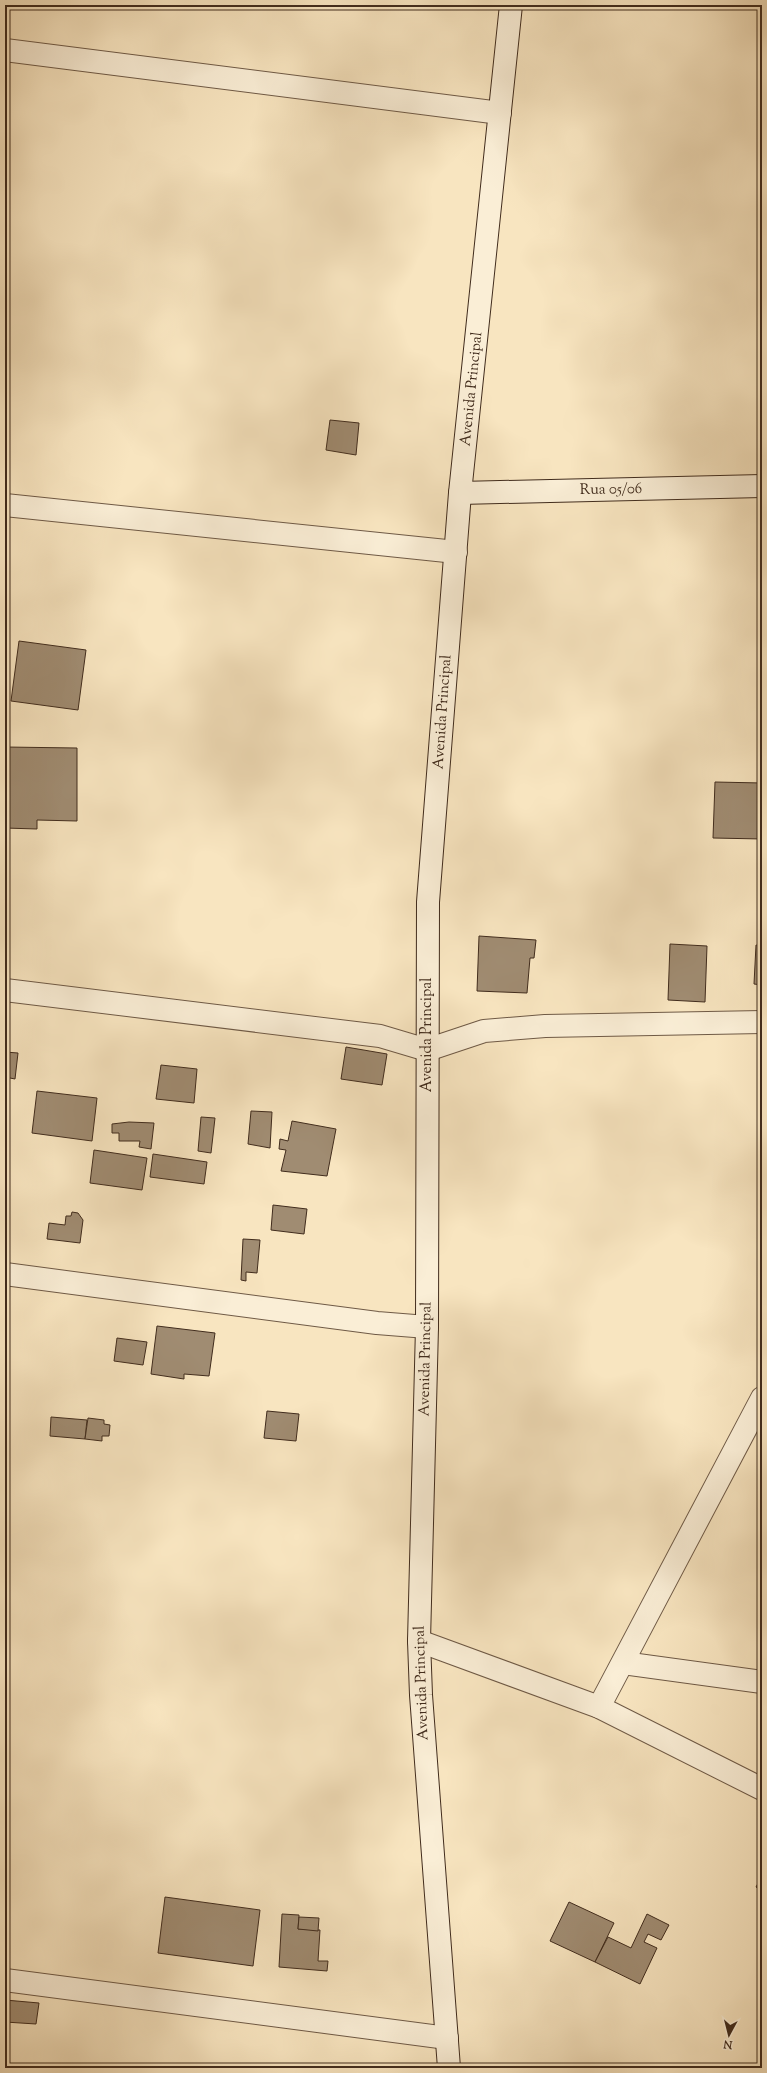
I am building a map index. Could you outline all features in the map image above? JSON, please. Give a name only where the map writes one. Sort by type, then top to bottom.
[{"type":"street","name":"Avenida Principal","points":[[449,2068],[421,1695],[419,1641],[427,1327],[428,902],[460,493],[511,5]]},
{"type":"street","points":[[5,50],[500,113]]},
{"type":"street","name":"Rua 05/06","points":[[460,493],[762,486]]},
{"type":"street","points":[[5,505],[456,552]]},
{"type":"street","points":[[5,990],[380,1036],[427,1050],[484,1031],[545,1026],[762,1022]]},
{"type":"street","points":[[5,1274],[377,1322],[427,1327]]},
{"type":"street","points":[[599,1707],[762,1398]]},
{"type":"street","points":[[419,1641],[599,1707],[762,1789]]},
{"type":"street","points":[[623,1663],[762,1682]]},
{"type":"street","points":[[5,1980],[447,2038]]},
{"type":"building","points":[[330,420],[359,423],[356,455],[326,450]]},
{"type":"building","points":[[19,641],[86,650],[78,710],[11,701]]},
{"type":"building","points":[[5,747],[77,748],[77,821],[37,820],[37,829],[5,828]]},
{"type":"building","points":[[715,782],[762,783],[762,839],[713,838]]},
{"type":"building","points":[[479,936],[536,940],[534,958],[530,958],[527,993],[477,991]]},
{"type":"building","points":[[670,944],[707,946],[705,1002],[668,1000]]},
{"type":"building","points":[[756,945],[762,946],[762,985],[754,984]]},
{"type":"building","points":[[346,1047],[387,1054],[382,1085],[341,1079]]},
{"type":"building","points":[[5,1052],[18,1053],[15,1079],[5,1077]]},
{"type":"building","points":[[161,1065],[197,1069],[194,1103],[156,1099]]},
{"type":"building","points":[[37,1091],[97,1098],[92,1141],[32,1133]]},
{"type":"building","points":[[251,1111],[272,1112],[270,1148],[248,1144]]},
{"type":"building","points":[[201,1117],[215,1118],[211,1153],[198,1151]]},
{"type":"building","points":[[292,1121],[336,1129],[327,1176],[281,1171],[286,1150],[279,1149],[280,1139],[288,1141]]},
{"type":"building","points":[[129,1122],[154,1123],[151,1149],[139,1147],[140,1141],[119,1141],[119,1133],[112,1133],[112,1124]]},
{"type":"building","points":[[94,1150],[147,1158],[142,1190],[90,1183]]},
{"type":"building","points":[[153,1154],[207,1162],[204,1184],[150,1177]]},
{"type":"building","points":[[273,1205],[307,1209],[304,1234],[271,1230]]},
{"type":"building","points":[[72,1212],[78,1213],[83,1220],[80,1243],[47,1239],[49,1223],[65,1225],[66,1216],[71,1216]]},
{"type":"building","points":[[243,1239],[260,1240],[257,1273],[246,1272],[246,1281],[241,1280]]},
{"type":"building","points":[[157,1326],[215,1333],[209,1376],[184,1374],[184,1379],[151,1374]]},
{"type":"building","points":[[117,1338],[147,1342],[143,1365],[114,1361]]},
{"type":"building","points":[[267,1411],[299,1414],[296,1441],[264,1438]]},
{"type":"building","points":[[51,1417],[87,1420],[85,1439],[50,1436]]},
{"type":"building","points":[[88,1418],[104,1420],[104,1424],[110,1425],[109,1436],[102,1436],[102,1441],[85,1439]]},
{"type":"building","points":[[5,1610],[8,1610],[6,1630],[5,1630]]},
{"type":"building","points":[[762,1876],[762,1891],[756,1887]]},
{"type":"building","points":[[165,1897],[260,1910],[253,1966],[158,1953]]},
{"type":"building","points":[[569,1902],[614,1923],[595,1962],[550,1941]]},
{"type":"building","points":[[282,1914],[299,1915],[298,1929],[320,1930],[318,1961],[328,1961],[327,1971],[279,1967]]},
{"type":"building","points":[[647,1914],[669,1925],[661,1940],[648,1934],[644,1942],[657,1948],[640,1984],[595,1962],[608,1937],[631,1948]]},
{"type":"building","points":[[299,1917],[319,1918],[318,1931],[298,1929]]},
{"type":"building","points":[[5,2000],[39,2003],[36,2024],[5,2022]]}]
